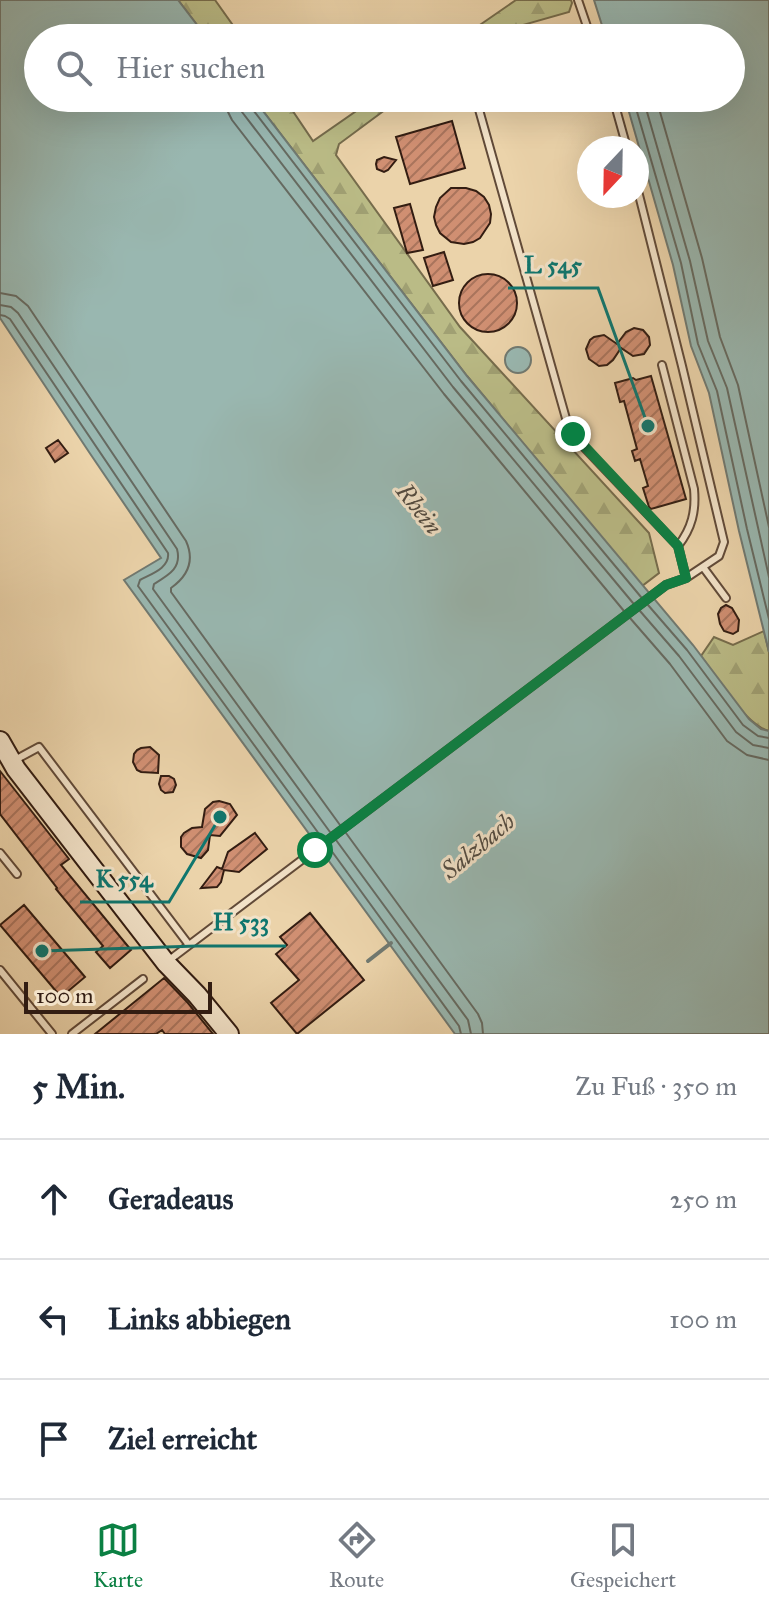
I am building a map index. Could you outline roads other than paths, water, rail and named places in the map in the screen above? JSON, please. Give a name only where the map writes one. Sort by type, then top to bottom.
[{"type":"street","points":[[0,741],[12,762],[166,963],[229,1034]]},
{"type":"lane","points":[[578,0],[586,24]]},
{"type":"lane","points":[[480,112],[567,422],[582,445],[678,546],[686,578]]},
{"type":"lane","points":[[617,112],[624,136]]},
{"type":"lane","points":[[166,963],[666,585],[686,578],[719,556],[724,542],[642,208]]},
{"type":"lane","points":[[662,365],[696,507],[686,536],[678,546]]},
{"type":"lane","points":[[703,567],[726,598]]},
{"type":"lane","points":[[12,762],[39,747],[189,945]]},
{"type":"lane","points":[[0,853],[17,874]]},
{"type":"lane","points":[[0,970],[52,1034]]},
{"type":"lane","points":[[72,1034],[143,979]]},
{"type":"water","name":"Rhein","points":[[0,0],[178,0],[196,24],[24,24],[24,112],[264,112],[467,376],[693,645],[749,719],[761,729],[769,731],[769,1034],[455,1034],[124,580],[161,558],[0,318]]},
{"type":"water","points":[[594,0],[769,0],[769,652],[709,393],[691,346],[673,265],[649,182],[649,136],[636,136],[629,112],[745,112],[745,24],[602,24]]},
{"type":"water","points":[[518,347],[527,351],[531,360],[527,369],[518,373],[509,369],[505,360],[509,351]]},
{"type":"waterway","name":"Salzbach","points":[[368,961],[391,943]]},
{"type":"place","name":"L 545","points":[[648,426]]},
{"type":"place","name":"K 554","points":[[220,817]]},
{"type":"place","name":"H 533","points":[[42,951]]}]
